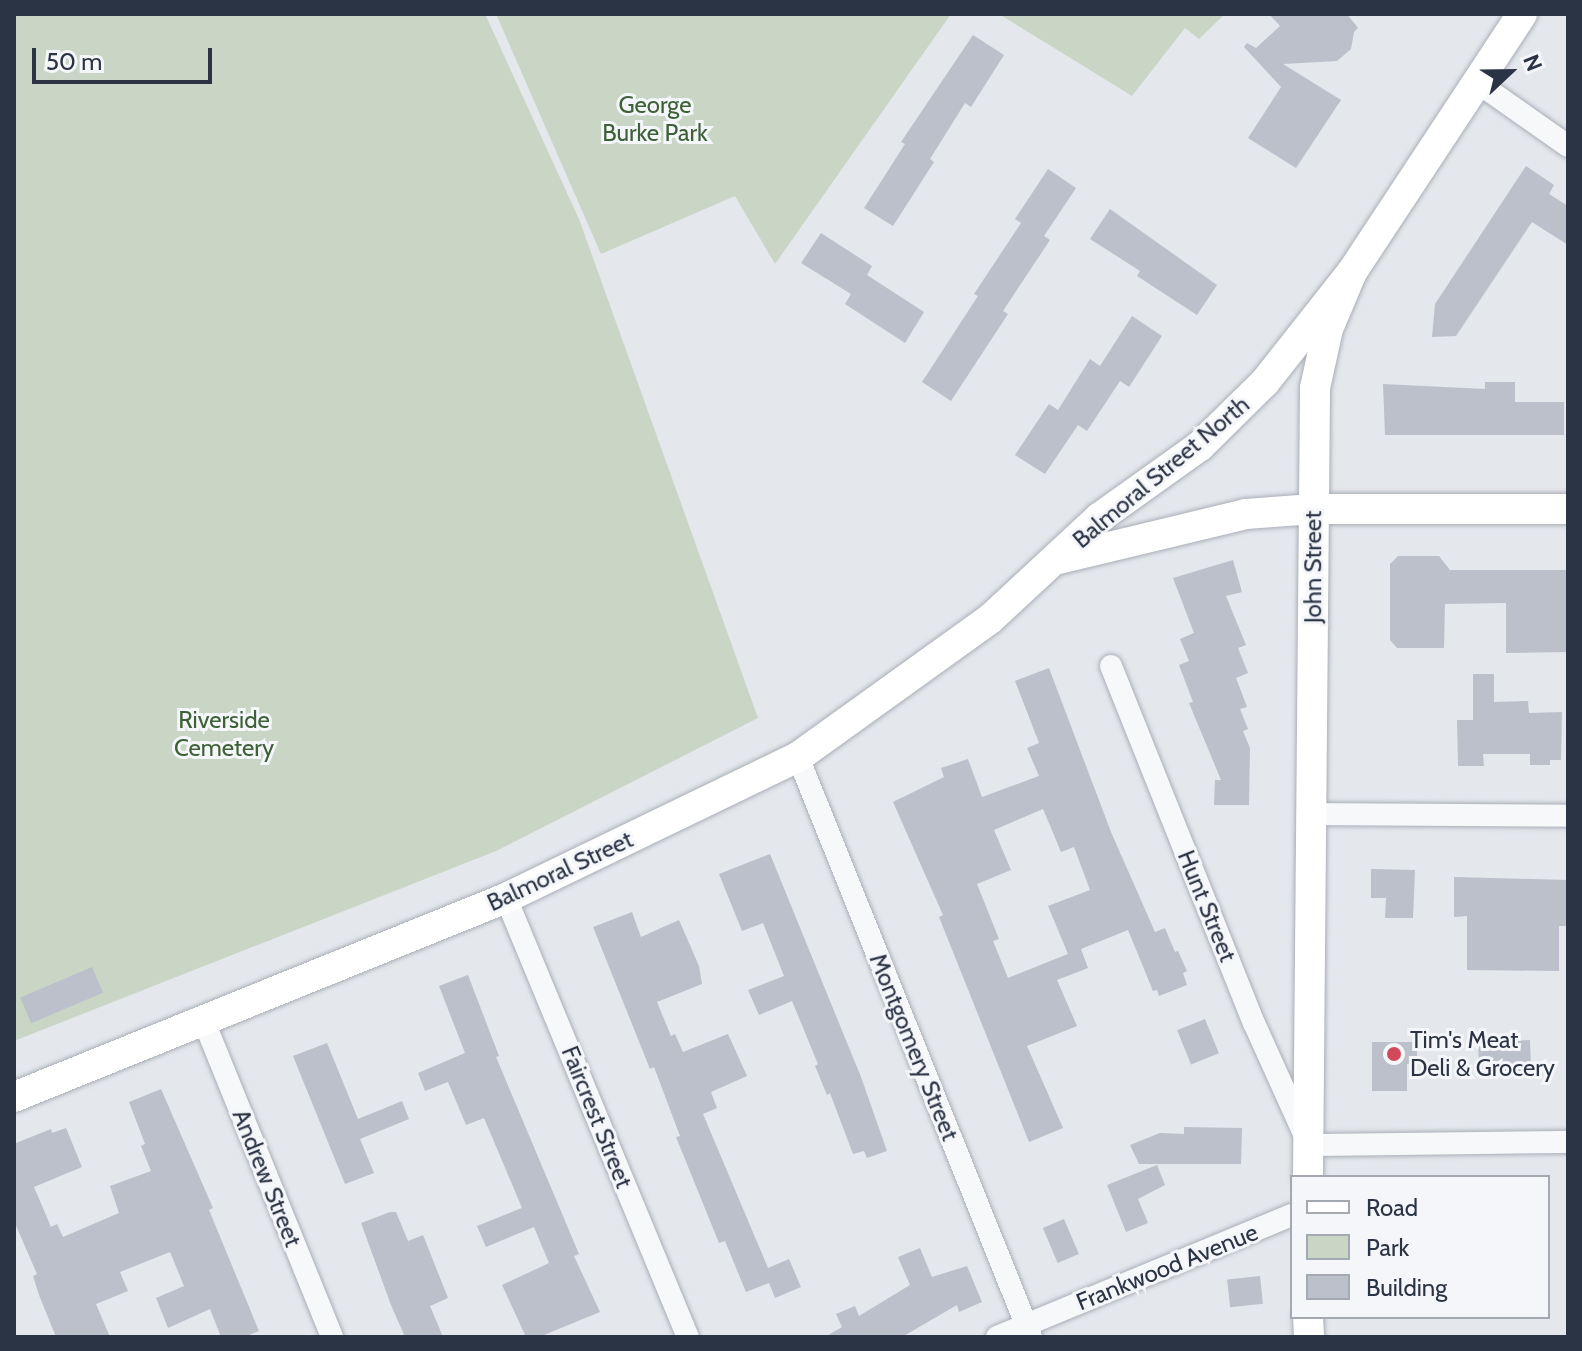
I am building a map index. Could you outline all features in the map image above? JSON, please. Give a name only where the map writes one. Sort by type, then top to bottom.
[{"type":"main road","name":"John Street","points":[[1308,1175],[1315,388],[1328,329],[1352,272],[1522,14]]},
{"type":"main road","name":"Balmoral Street North","points":[[1059,559],[1099,518],[1200,446],[1242,409],[1352,272]]},
{"type":"main road","points":[[1059,559],[1246,514],[1313,509],[1568,509]]},
{"type":"main road","name":"Balmoral Street","points":[[14,1097],[506,898],[798,757],[990,619],[1059,559]]},
{"type":"street","points":[[1477,82],[1568,146]]},
{"type":"street","name":"Hunt Street","points":[[1111,666],[1254,1023],[1309,1145]]},
{"type":"street","name":"Montgomery Street","points":[[798,757],[1028,1331]]},
{"type":"street","points":[[1313,814],[1568,816]]},
{"type":"street","name":"Faircrest Street","points":[[506,898],[688,1337]]},
{"type":"street","name":"Andrew Street","points":[[203,1019],[332,1337]]},
{"type":"street","points":[[1309,1145],[1568,1142]]},
{"type":"street","name":"Frankwood Avenue","points":[[997,1337],[1028,1331],[1290,1216]]},
{"type":"green space","name":"Riverside Cemetery","points":[[14,14],[485,14],[579,219],[758,718],[496,851],[14,1041]]},
{"type":"green space","name":"George Burke Park","points":[[496,14],[951,14],[775,264],[735,196],[601,254]]},
{"type":"green space","points":[[999,14],[1225,14],[1199,39],[1185,28],[1132,96]]},
{"type":"building","points":[[1269,14],[1347,14],[1358,28],[1354,32],[1351,49],[1337,61],[1283,64],[1341,100],[1296,168],[1248,138],[1281,87],[1244,47],[1247,43],[1256,48],[1280,26]]},
{"type":"building","points":[[973,35],[1004,55],[971,107],[965,103],[930,159],[934,162],[893,226],[864,208],[905,144],[901,142]]},
{"type":"building","points":[[1526,166],[1554,185],[1549,194],[1568,206],[1568,245],[1532,222],[1456,336],[1432,337],[1435,304]]},
{"type":"building","points":[[1048,169],[1076,188],[1044,236],[1050,240],[1003,311],[1008,314],[951,401],[922,382],[978,296],[974,294],[1021,223],[1015,219]]},
{"type":"building","points":[[1110,209],[1217,285],[1197,315],[1137,276],[1140,271],[1090,239]]},
{"type":"building","points":[[821,233],[872,266],[867,275],[924,312],[905,343],[845,304],[851,294],[801,263]]},
{"type":"building","points":[[1132,316],[1162,336],[1129,387],[1120,381],[1087,431],[1078,425],[1045,474],[1015,455],[1049,404],[1058,410],[1090,359],[1100,366]]},
{"type":"building","points":[[1485,382],[1515,382],[1515,402],[1564,402],[1564,435],[1385,435],[1383,384],[1485,389]]},
{"type":"building","points":[[1398,556],[1439,556],[1450,570],[1568,570],[1567,652],[1506,653],[1506,603],[1445,604],[1444,648],[1397,648],[1390,640],[1390,564]]},
{"type":"building","points":[[1233,560],[1242,592],[1226,596],[1246,645],[1238,648],[1248,673],[1236,678],[1247,707],[1240,709],[1248,729],[1243,731],[1250,748],[1249,805],[1214,805],[1215,780],[1221,780],[1189,703],[1193,702],[1179,665],[1189,661],[1180,639],[1194,633],[1173,578]]},
{"type":"building","points":[[1049,668],[1111,832],[1155,932],[1165,928],[1187,971],[1183,973],[1187,985],[1159,996],[1157,990],[1153,991],[1128,930],[1081,949],[1088,968],[1057,980],[1077,1026],[1027,1046],[1063,1128],[1029,1142],[939,917],[943,915],[893,802],[944,777],[941,768],[968,759],[982,797],[1039,776],[1027,748],[1039,743],[1015,681]],"holes":[[[1043,809],[1061,852],[1074,847],[1090,890],[1048,906],[1068,954],[1008,978],[993,941],[999,939],[977,884],[1011,870],[994,830]]]},
{"type":"building","points":[[1473,674],[1494,674],[1494,702],[1528,701],[1529,713],[1562,712],[1561,760],[1550,760],[1550,765],[1530,765],[1530,754],[1483,754],[1484,766],[1458,766],[1457,720],[1473,720]]},
{"type":"building","points":[[770,854],[861,1077],[887,1151],[867,1158],[864,1151],[853,1154],[830,1093],[827,1095],[815,1066],[818,1064],[792,1001],[759,1015],[748,990],[784,976],[763,923],[742,931],[719,874]]},
{"type":"building","points":[[1371,869],[1415,870],[1413,918],[1385,918],[1386,898],[1371,898]]},
{"type":"building","points":[[1454,877],[1568,880],[1568,926],[1559,926],[1559,971],[1467,970],[1467,916],[1454,917]]},
{"type":"building","points":[[632,912],[641,937],[679,920],[699,966],[702,984],[657,1002],[671,1036],[675,1034],[683,1052],[728,1034],[747,1076],[711,1092],[717,1108],[703,1114],[768,1268],[789,1259],[801,1287],[775,1298],[769,1283],[746,1292],[725,1241],[719,1243],[676,1137],[680,1136],[654,1067],[650,1069],[593,927]]},
{"type":"building","points":[[92,967],[103,993],[31,1023],[20,997]]},
{"type":"building","points":[[468,975],[499,1056],[496,1057],[579,1254],[574,1256],[600,1312],[539,1337],[526,1337],[502,1285],[549,1263],[534,1227],[486,1247],[477,1226],[522,1208],[484,1118],[466,1125],[448,1082],[425,1091],[418,1073],[465,1053],[439,986]]},
{"type":"building","points":[[1205,1019],[1219,1053],[1191,1065],[1177,1030]]},
{"type":"building","points":[[1530,1040],[1531,1071],[1479,1073],[1478,1042]]},
{"type":"building","name":"Tim's Meat Deli & Grocery","points":[[1372,1042],[1417,1042],[1417,1064],[1407,1064],[1407,1091],[1372,1091]]},
{"type":"building","points":[[327,1043],[358,1119],[402,1101],[409,1119],[360,1139],[374,1173],[345,1184],[293,1056]]},
{"type":"building","points":[[161,1089],[213,1208],[209,1210],[259,1331],[244,1337],[221,1337],[210,1309],[168,1328],[156,1298],[184,1286],[170,1252],[120,1272],[128,1291],[96,1304],[110,1337],[56,1337],[33,1276],[37,1274],[14,1221],[14,1139],[16,1143],[51,1129],[52,1133],[66,1128],[82,1167],[34,1187],[51,1227],[57,1224],[63,1237],[119,1213],[110,1186],[151,1171],[141,1146],[145,1144],[129,1102]]},
{"type":"building","points":[[1184,1127],[1242,1128],[1241,1164],[1139,1164],[1130,1145],[1160,1133],[1184,1134]]},
{"type":"building","points":[[1157,1165],[1165,1185],[1138,1199],[1148,1223],[1126,1232],[1107,1185]]},
{"type":"building","points":[[396,1212],[408,1241],[423,1235],[448,1298],[430,1306],[443,1337],[405,1337],[391,1305],[361,1223]]},
{"type":"building","points":[[1064,1219],[1079,1254],[1058,1263],[1043,1228]]},
{"type":"building","points":[[920,1248],[932,1277],[967,1266],[982,1302],[959,1312],[957,1305],[902,1337],[825,1337],[842,1327],[836,1314],[855,1306],[859,1316],[910,1285],[898,1257]]},
{"type":"building","points":[[1260,1276],[1263,1304],[1230,1307],[1227,1279]]},
{"type":"place","name":"Tim's Meat Deli & Grocery","points":[[1394,1054]]}]
